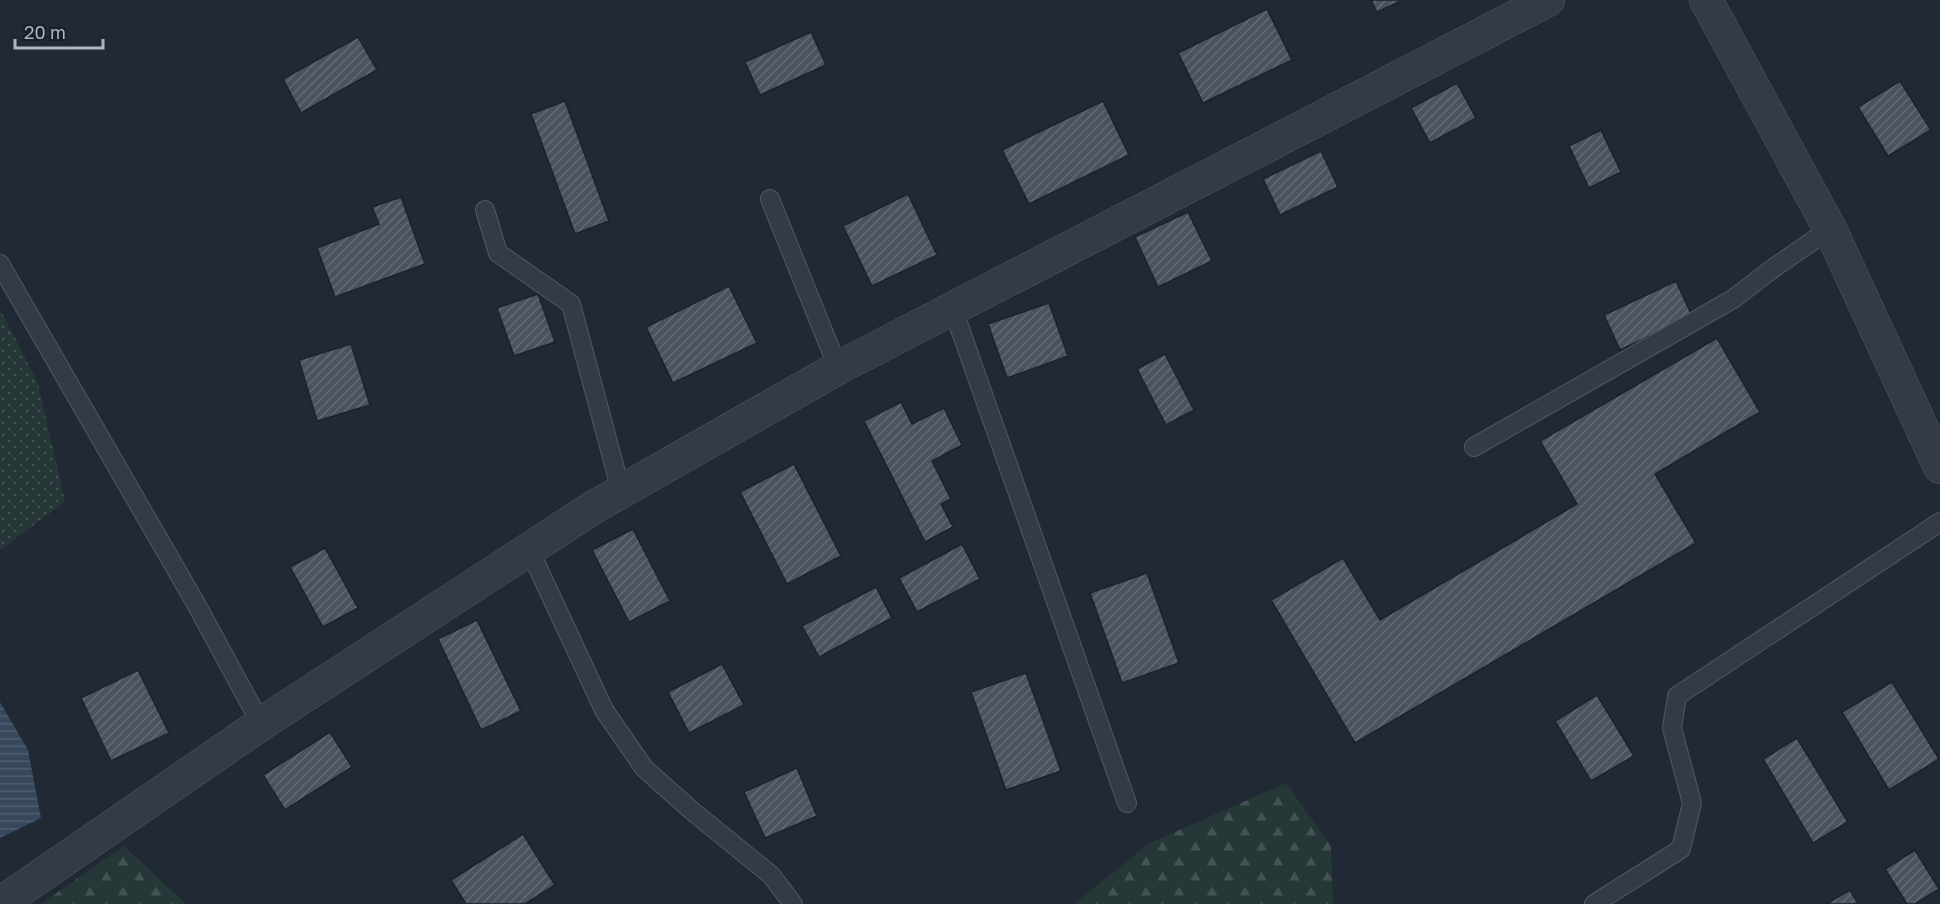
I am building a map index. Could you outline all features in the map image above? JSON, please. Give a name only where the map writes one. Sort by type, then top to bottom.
[{"type":"street","points":[[0,904],[261,724],[621,491],[838,368],[1548,0]]},
{"type":"street","points":[[1706,0],[1830,230],[1940,467]]},
{"type":"lane","points":[[770,199],[838,368]]},
{"type":"lane","points":[[485,210],[498,253],[571,304],[621,491]]},
{"type":"lane","points":[[1474,447],[1733,299],[1830,230]]},
{"type":"lane","points":[[0,264],[195,602],[261,724]]},
{"type":"lane","points":[[953,309],[1127,803]]},
{"type":"lane","points":[[1594,904],[1681,849],[1692,803],[1672,728],[1677,696],[1940,522]]},
{"type":"lane","points":[[529,549],[604,710],[644,768],[691,810],[771,875],[794,904]]},
{"type":"green space","points":[[0,309],[38,383],[65,502],[0,550]]},
{"type":"green space","points":[[1286,783],[1331,846],[1333,904],[1074,904],[1148,844]]},
{"type":"green space","points":[[124,846],[186,904],[41,904]]},
{"type":"water","points":[[0,702],[28,750],[41,818],[0,838]]},
{"type":"building","points":[[1371,0],[1403,0],[1377,12]]},
{"type":"building","points":[[1267,9],[1292,60],[1203,103],[1178,53]]},
{"type":"building","points":[[811,32],[826,65],[760,95],[745,62]]},
{"type":"building","points":[[358,37],[377,70],[301,113],[283,79]]},
{"type":"building","points":[[1900,81],[1931,130],[1888,156],[1858,107]]},
{"type":"building","points":[[1457,83],[1476,118],[1430,143],[1411,108]]},
{"type":"building","points":[[565,101],[609,221],[575,234],[531,114]]},
{"type":"building","points":[[1103,101],[1129,155],[1029,204],[1002,150]]},
{"type":"building","points":[[1601,130],[1621,172],[1589,188],[1569,146]]},
{"type":"building","points":[[1321,151],[1338,187],[1280,215],[1263,179]]},
{"type":"building","points":[[908,194],[937,255],[872,286],[843,226]]},
{"type":"building","points":[[401,197],[425,264],[335,297],[317,248],[379,224],[372,207]]},
{"type":"building","points":[[1188,212],[1212,261],[1158,287],[1135,237]]},
{"type":"building","points":[[1676,281],[1692,316],[1620,350],[1604,315]]},
{"type":"building","points":[[729,286],[757,343],[673,383],[646,327]]},
{"type":"building","points":[[538,294],[555,342],[514,356],[497,308]]},
{"type":"building","points":[[1049,303],[1068,356],[1007,378],[988,324]]},
{"type":"building","points":[[1717,338],[1760,412],[1655,474],[1696,543],[1355,743],[1271,600],[1343,558],[1380,620],[1577,504],[1540,441]]},
{"type":"building","points":[[351,344],[370,405],[317,421],[299,360]]},
{"type":"building","points":[[1165,354],[1194,410],[1166,425],[1137,369]]},
{"type":"building","points":[[901,402],[912,424],[944,408],[962,445],[932,461],[951,499],[941,504],[953,527],[925,542],[864,421]]},
{"type":"building","points":[[794,464],[841,556],[787,584],[740,492]]},
{"type":"building","points":[[633,529],[670,601],[629,622],[592,550]]},
{"type":"building","points":[[962,544],[980,579],[917,612],[899,578]]},
{"type":"building","points":[[325,548],[358,608],[323,627],[290,567]]},
{"type":"building","points":[[1147,573],[1179,663],[1122,683],[1090,593]]},
{"type":"building","points":[[876,587],[892,618],[819,657],[802,626]]},
{"type":"building","points":[[477,620],[521,711],[481,730],[438,639]]},
{"type":"building","points":[[722,664],[744,705],[689,733],[668,692]]},
{"type":"building","points":[[138,670],[169,733],[111,761],[81,698]]},
{"type":"building","points":[[1026,673],[1061,771],[1006,790],[971,692]]},
{"type":"building","points":[[1892,682],[1939,759],[1889,790],[1842,712]]},
{"type":"building","points":[[1597,695],[1634,756],[1591,781],[1555,721]]},
{"type":"building","points":[[330,732],[352,767],[285,810],[263,775]]},
{"type":"building","points":[[1797,738],[1848,822],[1813,843],[1763,759]]},
{"type":"building","points":[[797,768],[817,816],[765,838],[744,792]]},
{"type":"building","points":[[523,834],[555,885],[525,904],[466,904],[451,880]]},
{"type":"building","points":[[1915,850],[1939,889],[1915,904],[1907,904],[1885,869]]},
{"type":"building","points":[[1850,890],[1858,904],[1826,904]]}]
